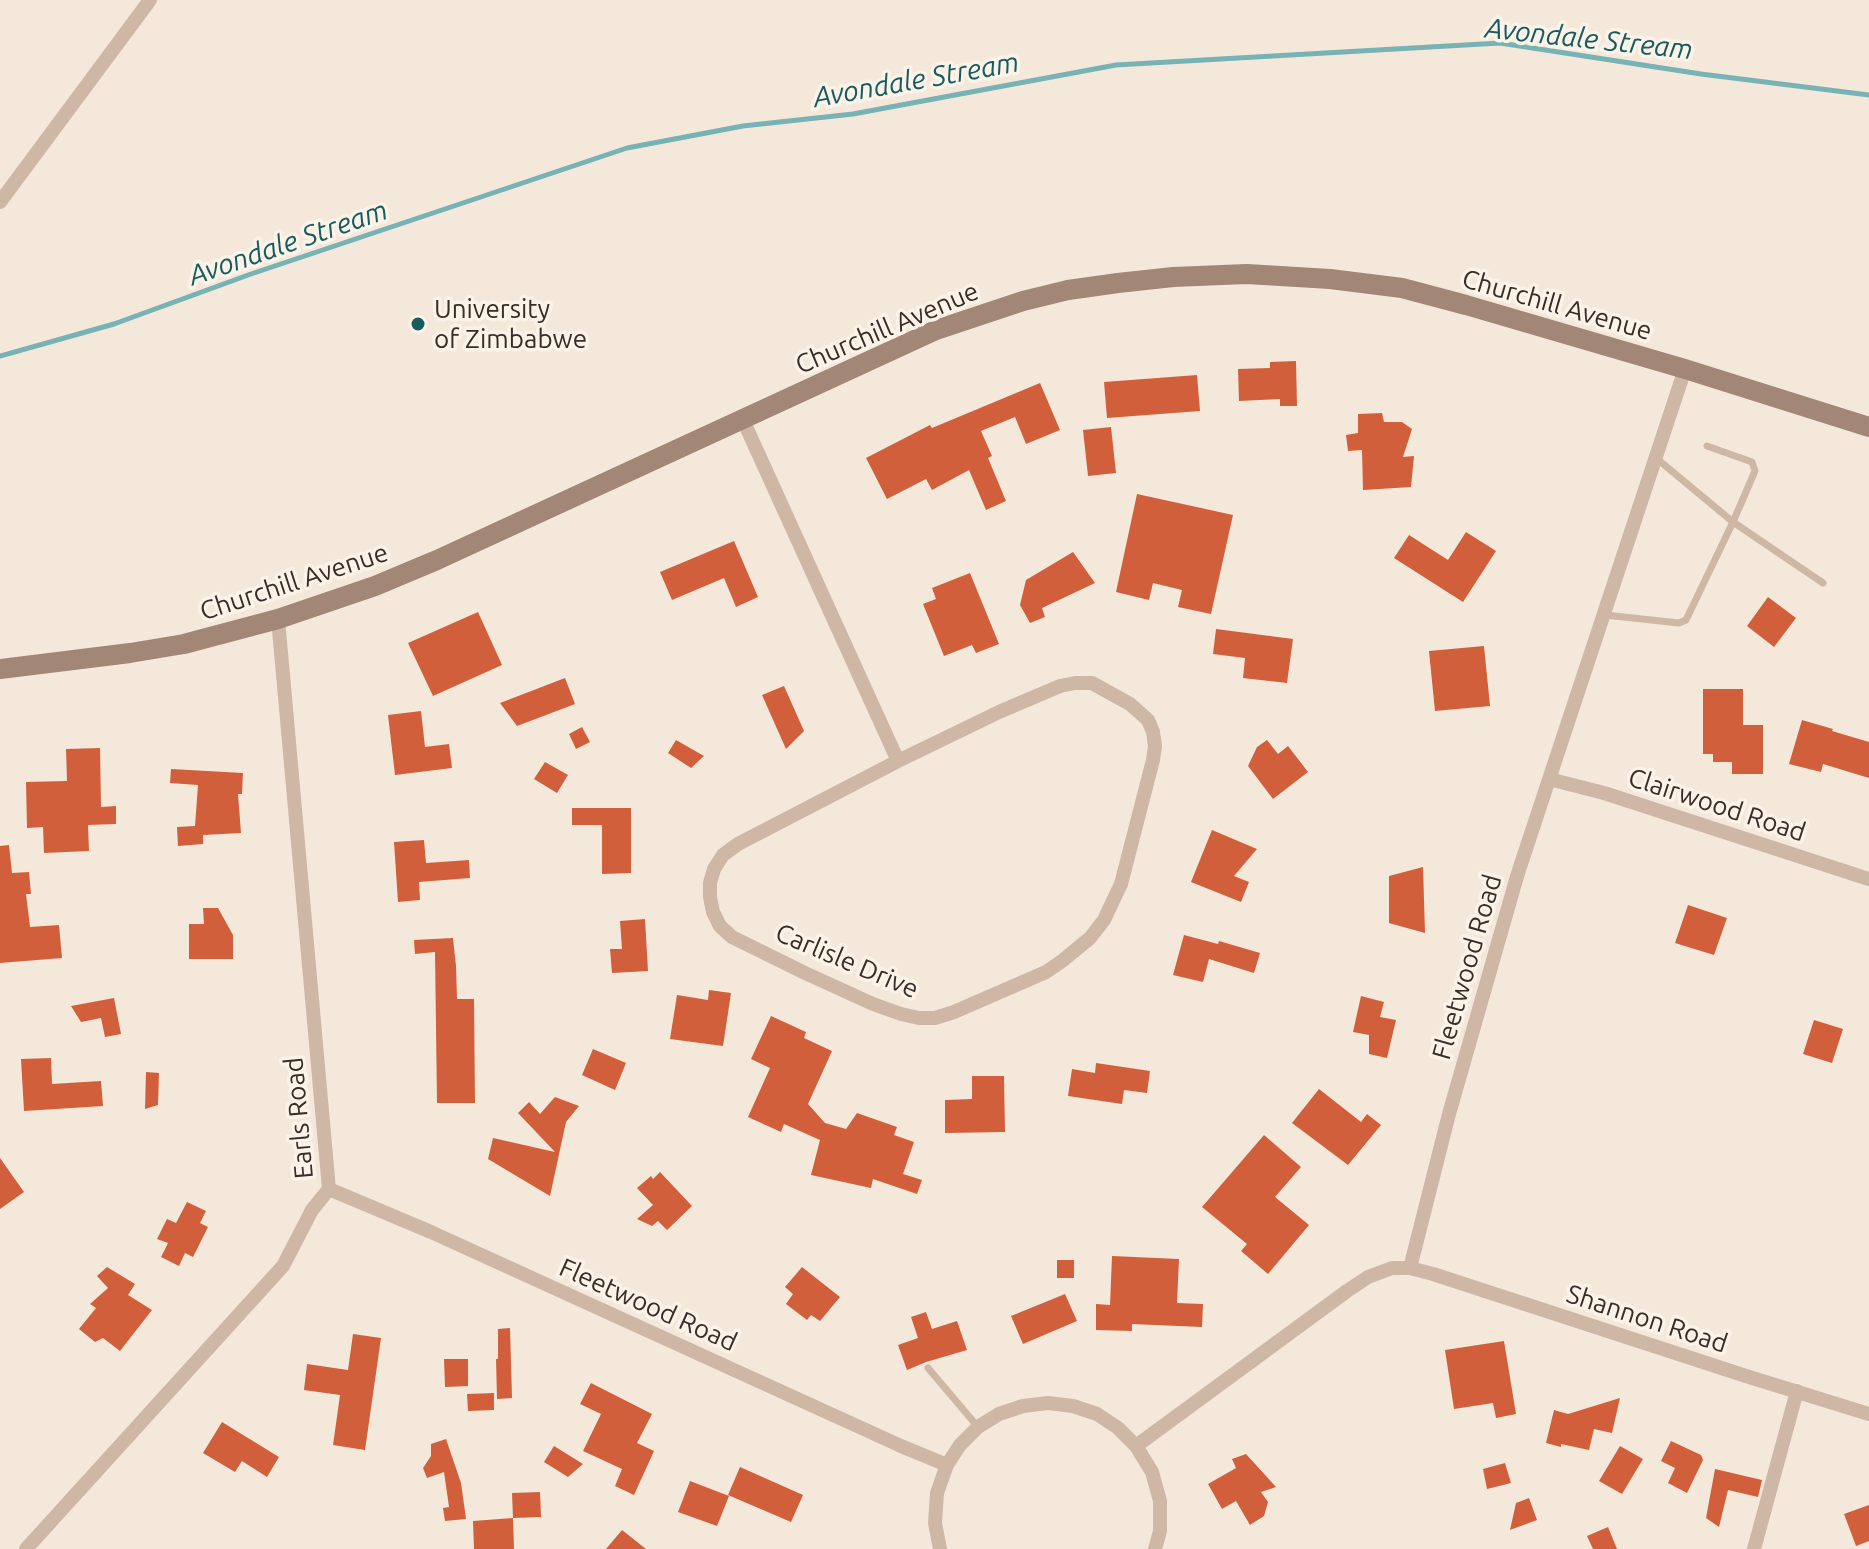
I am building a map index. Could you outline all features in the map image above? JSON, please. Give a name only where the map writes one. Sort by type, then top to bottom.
[{"type":"main road","name":"Churchill Avenue","points":[[0,669],[184,644],[278,619],[375,586],[925,335],[978,315],[1068,290],[1173,277],[1261,275],[1402,288],[1685,369],[1869,427]]},
{"type":"street","points":[[0,202],[150,0]]},
{"type":"street","name":"Fleetwood Road","points":[[1410,1268],[1449,1114],[1518,873],[1685,369]]},
{"type":"street","points":[[743,420],[898,761]]},
{"type":"street","name":"Earls Road","points":[[26,1549],[283,1266],[312,1210],[329,1189],[278,619]]},
{"type":"street","name":"Carlisle Drive","points":[[1075,683],[1092,683],[1130,704],[1148,720],[1155,746],[1153,760],[1121,884],[1104,920],[1090,938],[1046,972],[954,1012],[935,1018],[919,1018],[873,1004],[805,973],[732,937],[720,926],[710,897],[714,869],[723,855],[738,844],[898,761],[999,712],[1060,686],[1075,683]]},
{"type":"street","name":"Clairwood Road","points":[[1549,779],[1604,793],[1869,879]]},
{"type":"street","name":"Fleetwood Road","points":[[329,1189],[947,1465]]},
{"type":"street","points":[[1136,1446],[1368,1277],[1392,1268],[1410,1268]]},
{"type":"street","name":"Shannon Road","points":[[1410,1268],[1869,1414]]},
{"type":"street","points":[[1754,1549],[1797,1391]]},
{"type":"street","points":[[940,1549],[935,1523],[937,1493],[947,1465],[960,1445],[978,1427],[999,1414],[1023,1406],[1048,1403],[1073,1406],[1097,1414],[1118,1428],[1136,1446],[1152,1472],[1160,1501],[1160,1531],[1155,1549]]},
{"type":"lane","points":[[1605,615],[1679,623],[1686,620],[1755,471],[1752,462],[1707,446]]},
{"type":"lane","points":[[1656,458],[1733,522],[1823,583]]},
{"type":"lane","points":[[928,1368],[978,1427]]},
{"type":"building","points":[[1296,361],[1297,406],[1280,406],[1280,399],[1239,401],[1238,369],[1270,368],[1270,362]]},
{"type":"building","points":[[1197,375],[1200,411],[1107,418],[1104,382]]},
{"type":"building","points":[[1040,383],[1060,430],[1026,444],[1015,417],[981,431],[992,456],[988,458],[1006,501],[986,510],[969,470],[932,490],[926,479],[887,499],[866,458],[930,425],[932,428]]},
{"type":"building","points":[[1382,413],[1384,422],[1402,422],[1412,429],[1403,457],[1414,456],[1411,487],[1363,490],[1362,450],[1348,451],[1346,435],[1358,433],[1358,414]]},
{"type":"building","points":[[1111,427],[1116,473],[1088,476],[1083,430]]},
{"type":"building","points":[[1137,494],[1233,515],[1211,614],[1178,607],[1182,590],[1153,583],[1149,600],[1116,592]]},
{"type":"building","points":[[1466,532],[1496,551],[1463,602],[1394,558],[1409,535],[1448,560]]},
{"type":"building","points":[[734,541],[758,597],[736,607],[724,578],[672,600],[660,572]]},
{"type":"building","points":[[1073,552],[1095,583],[1042,608],[1045,617],[1030,623],[1020,605],[1026,580]]},
{"type":"building","points":[[970,573],[999,644],[976,653],[972,645],[944,656],[923,604],[936,599],[932,588]]},
{"type":"building","points":[[1768,597],[1796,618],[1774,647],[1747,626]]},
{"type":"building","points":[[478,612],[502,665],[433,696],[408,643]]},
{"type":"building","points":[[1216,629],[1293,639],[1287,683],[1243,678],[1245,658],[1213,654]]},
{"type":"building","points":[[1484,646],[1490,706],[1435,711],[1429,651]]},
{"type":"building","points":[[565,678],[575,704],[517,726],[500,703]]},
{"type":"building","points":[[784,686],[804,731],[786,749],[762,695]]},
{"type":"building","points":[[1703,689],[1743,689],[1743,725],[1763,725],[1763,774],[1732,774],[1732,762],[1713,762],[1713,754],[1703,754]]},
{"type":"building","points":[[421,711],[425,747],[449,744],[452,768],[395,775],[388,715]]},
{"type":"building","points":[[1802,720],[1869,742],[1869,778],[1823,764],[1821,772],[1789,764]]},
{"type":"building","points":[[582,727],[590,742],[576,749],[569,734]]},
{"type":"building","points":[[676,740],[704,756],[691,768],[668,753]]},
{"type":"building","points":[[1267,740],[1278,754],[1288,746],[1308,772],[1273,799],[1248,766],[1257,747]]},
{"type":"building","points":[[100,748],[101,807],[116,806],[116,824],[88,825],[89,851],[44,853],[43,827],[27,828],[26,782],[67,781],[66,749]]},
{"type":"building","points":[[545,762],[568,775],[557,793],[534,779]]},
{"type":"building","points":[[171,769],[243,773],[242,794],[238,794],[241,833],[203,835],[203,844],[178,846],[177,827],[195,826],[198,785],[170,783]]},
{"type":"building","points":[[572,808],[631,808],[631,873],[602,874],[602,825],[572,825]]},
{"type":"building","points":[[1212,830],[1257,849],[1234,876],[1249,882],[1241,902],[1191,882]]},
{"type":"building","points":[[424,840],[426,863],[469,860],[470,878],[419,882],[420,900],[398,902],[394,842]]},
{"type":"building","points":[[9,845],[12,873],[29,872],[31,894],[26,894],[30,927],[59,925],[62,958],[0,963],[0,846]]},
{"type":"building","points":[[1423,867],[1425,933],[1389,923],[1389,876]]},
{"type":"building","points":[[1688,905],[1727,918],[1714,955],[1675,943]]},
{"type":"building","points":[[203,908],[218,908],[233,935],[233,959],[189,959],[189,924],[204,924]]},
{"type":"building","points":[[645,919],[648,971],[612,973],[610,949],[622,949],[620,921]]},
{"type":"building","points":[[1184,935],[1260,953],[1254,973],[1209,959],[1203,982],[1173,975]]},
{"type":"building","points":[[453,938],[457,999],[474,999],[475,1103],[437,1103],[435,952],[415,954],[414,940]]},
{"type":"building","points":[[709,990],[731,993],[723,1046],[670,1039],[677,995],[708,1000]]},
{"type":"building","points":[[1361,996],[1384,1002],[1380,1017],[1396,1020],[1387,1058],[1369,1054],[1369,1035],[1353,1032]]},
{"type":"building","points":[[114,998],[121,1034],[105,1037],[101,1018],[81,1022],[71,1006]]},
{"type":"building","points":[[771,1016],[806,1032],[804,1038],[832,1051],[808,1104],[825,1123],[846,1129],[857,1113],[897,1127],[894,1135],[914,1142],[903,1174],[922,1180],[917,1194],[873,1179],[871,1188],[811,1175],[820,1140],[784,1124],[781,1132],[748,1117],[770,1068],[751,1059]]},
{"type":"building","points":[[1814,1020],[1843,1029],[1832,1063],[1803,1054]]},
{"type":"building","points":[[593,1049],[626,1063],[615,1090],[582,1075]]},
{"type":"building","points":[[51,1058],[52,1084],[101,1081],[103,1106],[24,1111],[21,1059]]},
{"type":"building","points":[[1096,1063],[1150,1071],[1147,1093],[1124,1090],[1122,1104],[1068,1096],[1072,1069],[1095,1073]]},
{"type":"building","points":[[146,1072],[159,1073],[158,1105],[145,1109]]},
{"type":"building","points":[[972,1076],[1004,1076],[1005,1132],[945,1133],[945,1100],[972,1099]]},
{"type":"building","points":[[1319,1089],[1361,1122],[1367,1114],[1381,1125],[1348,1165],[1292,1123]]},
{"type":"building","points":[[555,1097],[579,1106],[566,1122],[550,1196],[488,1159],[493,1138],[555,1152],[518,1113],[529,1102],[540,1114]]},
{"type":"building","points":[[1264,1135],[1301,1167],[1275,1197],[1309,1225],[1268,1274],[1241,1251],[1247,1244],[1202,1207]]},
{"type":"building","points":[[0,1158],[24,1192],[0,1209]]},
{"type":"building","points":[[660,1172],[692,1206],[667,1230],[658,1221],[652,1226],[637,1219],[653,1205],[637,1188]]},
{"type":"building","points":[[187,1202],[206,1211],[200,1223],[208,1227],[193,1257],[185,1253],[179,1266],[161,1257],[168,1243],[157,1239],[167,1219],[176,1223]]},
{"type":"building","points":[[1112,1256],[1179,1259],[1177,1303],[1203,1304],[1202,1327],[1132,1324],[1132,1331],[1096,1330],[1096,1304],[1110,1305]]},
{"type":"building","points":[[1057,1260],[1074,1260],[1074,1278],[1057,1278]]},
{"type":"building","points":[[107,1267],[135,1284],[128,1295],[152,1310],[120,1351],[103,1338],[95,1342],[79,1329],[96,1308],[90,1304],[108,1288],[97,1276]]},
{"type":"building","points":[[802,1267],[840,1297],[820,1321],[811,1315],[807,1320],[786,1304],[793,1294],[785,1287]]},
{"type":"building","points":[[1065,1294],[1077,1321],[1023,1344],[1011,1316]]},
{"type":"building","points":[[926,1312],[932,1329],[957,1321],[967,1350],[907,1370],[898,1345],[918,1338],[911,1317]]},
{"type":"building","points":[[510,1328],[512,1398],[497,1399],[498,1329]]},
{"type":"building","points":[[353,1334],[381,1338],[365,1450],[333,1445],[340,1395],[304,1390],[307,1364],[348,1370]]},
{"type":"building","points":[[1504,1341],[1516,1414],[1496,1418],[1493,1403],[1454,1409],[1445,1350]]},
{"type":"building","points":[[444,1359],[468,1359],[468,1386],[445,1387]]},
{"type":"building","points":[[591,1383],[652,1414],[637,1443],[654,1451],[634,1495],[615,1486],[622,1469],[583,1451],[601,1414],[580,1404]]},
{"type":"building","points":[[494,1393],[494,1410],[468,1411],[467,1394]]},
{"type":"building","points":[[1620,1398],[1612,1433],[1594,1429],[1589,1450],[1546,1443],[1554,1410],[1568,1414]]},
{"type":"building","points":[[222,1422],[279,1457],[267,1477],[242,1461],[235,1472],[203,1453]]},
{"type":"building","points":[[446,1439],[461,1483],[466,1519],[445,1521],[443,1508],[449,1507],[444,1472],[427,1478],[423,1468],[431,1456],[431,1444]]},
{"type":"building","points":[[1671,1441],[1701,1455],[1703,1460],[1687,1493],[1668,1483],[1675,1468],[1661,1461]]},
{"type":"building","points":[[554,1446],[583,1464],[568,1477],[544,1462]]},
{"type":"building","points":[[1620,1446],[1643,1459],[1622,1494],[1599,1481]]},
{"type":"building","points":[[1246,1454],[1276,1487],[1261,1492],[1268,1502],[1264,1516],[1250,1525],[1236,1501],[1222,1509],[1208,1484],[1236,1468],[1232,1459]]},
{"type":"building","points":[[1505,1463],[1511,1483],[1487,1489],[1483,1469]]},
{"type":"building","points":[[740,1467],[803,1495],[791,1522],[728,1495]]},
{"type":"building","points":[[1715,1469],[1762,1480],[1758,1497],[1728,1490],[1719,1527],[1706,1518]]},
{"type":"building","points":[[690,1481],[729,1496],[717,1526],[678,1512]]},
{"type":"building","points":[[540,1492],[541,1517],[513,1518],[512,1493]]},
{"type":"building","points":[[1529,1498],[1537,1520],[1510,1530],[1516,1503]]},
{"type":"building","points":[[1869,1505],[1869,1541],[1856,1546],[1844,1514]]},
{"type":"building","points":[[513,1518],[514,1549],[474,1549],[473,1521]]},
{"type":"building","points":[[1608,1527],[1617,1549],[1593,1549],[1587,1536]]},
{"type":"building","points":[[622,1530],[646,1549],[606,1549]]},
{"type":"waterway","name":"Avondale Stream","points":[[0,356],[114,324],[251,274],[627,148],[743,126],[853,114],[1116,65],[1500,43],[1701,74],[1869,95]]},
{"type":"place","name":"University of Zimbabwe","points":[[418,324]]}]
